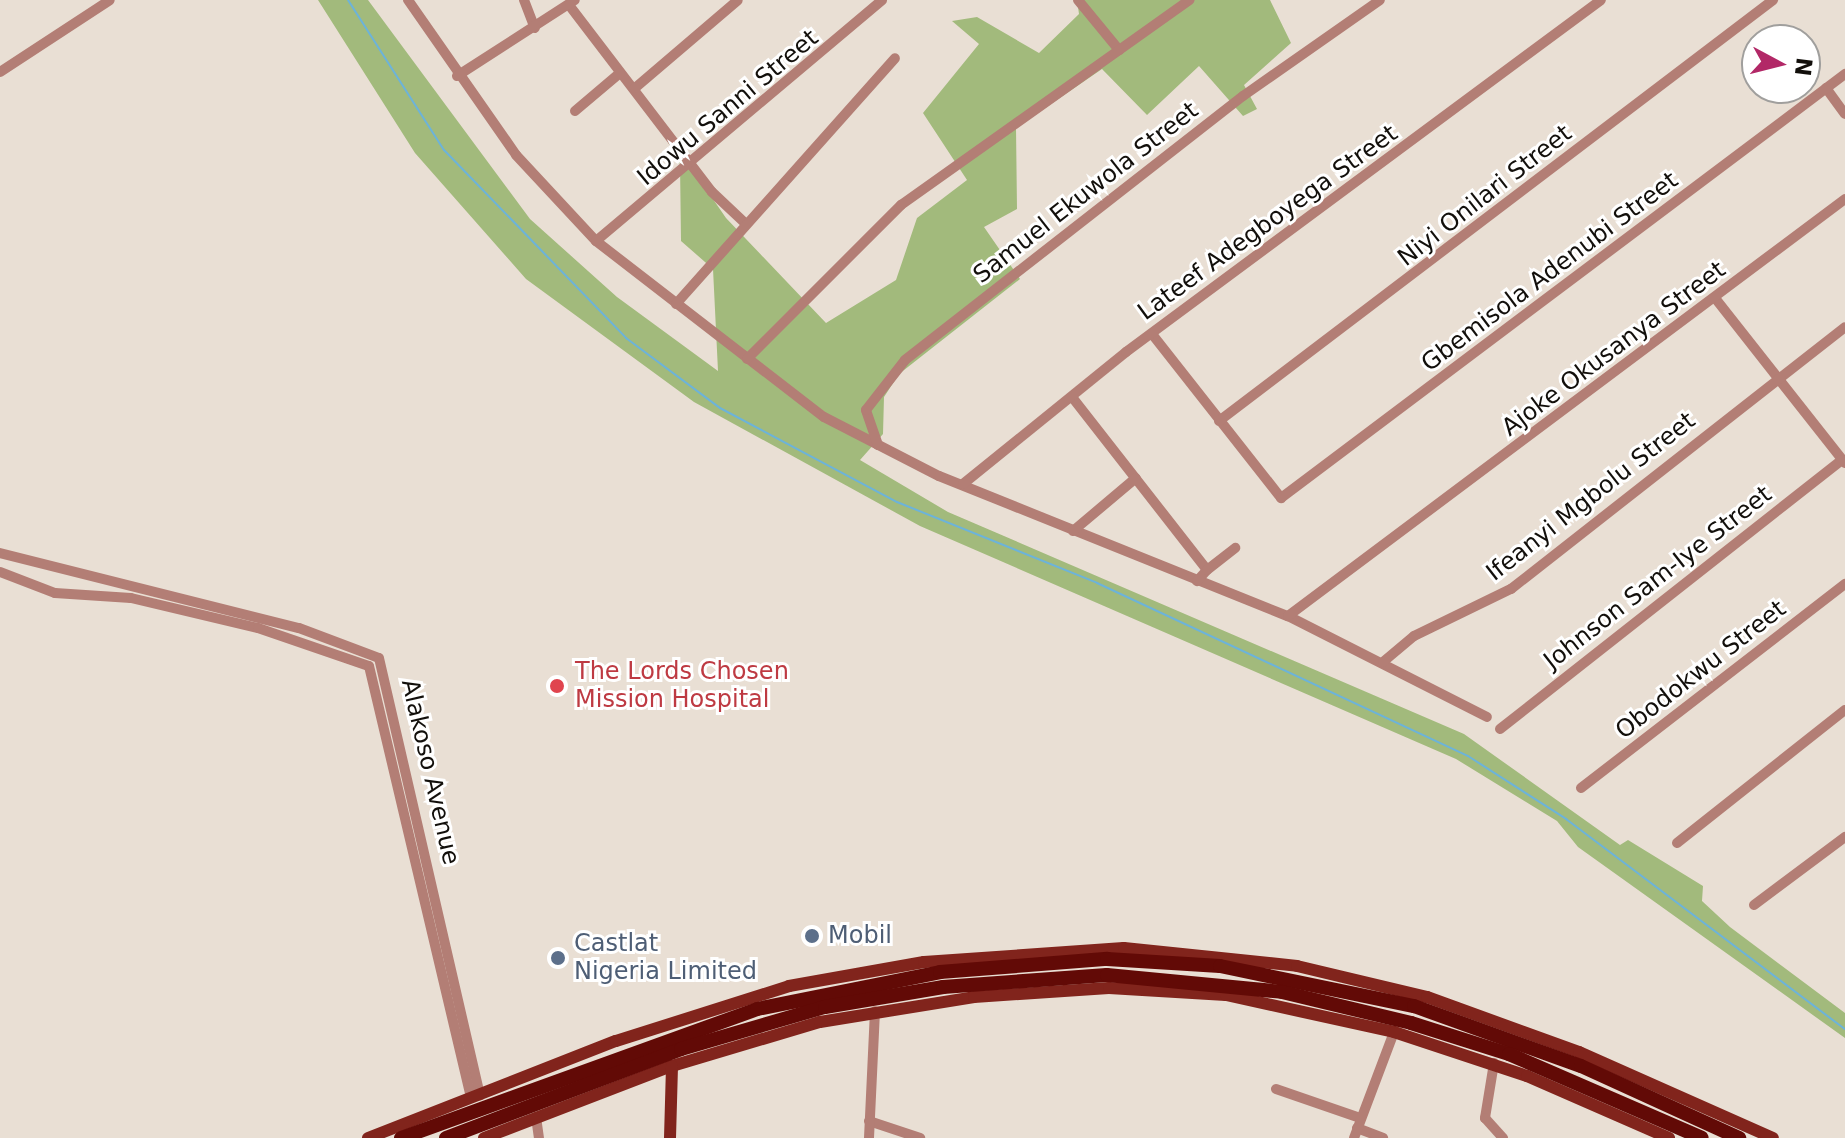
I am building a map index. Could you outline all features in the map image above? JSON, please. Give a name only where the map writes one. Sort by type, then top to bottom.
[{"type":"highway","points":[[401,1138],[618,1047],[835,990],[1045,956],[1220,966],[1352,990],[1515,1039],[1739,1138]]},
{"type":"highway","points":[[446,1138],[681,1049],[943,987],[1107,975],[1282,992],[1509,1054],[1702,1138]]},
{"type":"main road","points":[[1045,956],[1206,952],[1351,977],[1507,1024],[1773,1138]]},
{"type":"main road","points":[[484,1138],[672,1066],[858,1008],[875,1011],[1109,988],[1226,995],[1394,1032],[1494,1063],[1669,1138]]},
{"type":"main road","points":[[368,1138],[475,1096],[618,1047]]},
{"type":"main road","points":[[670,1138],[672,1066]]},
{"type":"street","points":[[0,72],[110,0]]},
{"type":"street","points":[[408,0],[457,76],[516,155],[596,241],[747,359],[879,447],[1073,531],[1288,616],[1487,717]]},
{"type":"street","points":[[524,0],[535,28]]},
{"type":"street","points":[[635,88],[738,0]]},
{"type":"street","name":"Idowu Sanni Street","points":[[596,241],[882,0]]},
{"type":"street","points":[[1078,0],[1119,50]]},
{"type":"street","name":"Samuel Ekuwola Street","points":[[879,447],[866,410],[905,360],[1243,96],[1380,0]]},
{"type":"street","name":"Lateef Adegboyega Street","points":[[963,484],[1152,334],[1601,0]]},
{"type":"street","points":[[747,359],[901,205],[1188,1]]},
{"type":"street","points":[[457,76],[572,2],[620,73],[745,223]]},
{"type":"street","name":"Niyi Onilari Street","points":[[1219,421],[1765,2]]},
{"type":"street","points":[[676,304],[895,58]]},
{"type":"street","points":[[575,111],[620,73]]},
{"type":"street","name":"Gbemisola Adenubi Street","points":[[1219,421],[1277,499],[1845,74]]},
{"type":"street","points":[[1826,88],[1845,114]]},
{"type":"street","name":"Ajoke Okusanya Street","points":[[1288,616],[1845,199]]},
{"type":"street","points":[[1715,298],[1844,462]]},
{"type":"street","name":"Ifeanyi Mgbolu Street","points":[[1383,662],[1414,636],[1511,589],[1776,377],[1845,327]]},
{"type":"street","points":[[1152,334],[1219,421]]},
{"type":"street","points":[[1072,397],[1207,570]]},
{"type":"street","name":"Johnson Sam-Iye Street","points":[[1500,729],[1844,462]]},
{"type":"street","points":[[1073,531],[1136,478]]},
{"type":"street","points":[[1197,581],[1235,548]]},
{"type":"street","name":"Alakoso Avenue","points":[[0,553],[63,574],[299,628],[379,658],[475,1096]]},
{"type":"street","name":"Alakoso Avenue","points":[[0,572],[58,594],[175,608],[325,647],[369,666],[475,1096]]},
{"type":"street","points":[[58,594],[63,574]]},
{"type":"street","name":"Obodokwu Street","points":[[1581,788],[1845,584]]},
{"type":"street","points":[[1677,843],[1845,710]]},
{"type":"street","points":[[1754,905],[1845,837]]},
{"type":"street","points":[[869,1138],[875,1011]]},
{"type":"street","points":[[1357,1128],[1394,1032]]},
{"type":"street","points":[[1494,1063],[1485,1118],[1503,1138]]},
{"type":"street","points":[[1276,1089],[1383,1138]]},
{"type":"street","points":[[536,1117],[539,1138]]},
{"type":"street","points":[[869,1121],[920,1138]]},
{"type":"green space","points":[[318,0],[368,0],[530,219],[617,297],[718,371],[713,269],[681,241],[680,164],[644,99],[726,218],[826,323],[896,280],[917,218],[967,180],[923,113],[979,44],[952,21],[977,17],[1039,53],[1079,14],[1077,0],[1270,0],[1291,43],[1244,85],[1257,109],[1243,116],[1199,66],[1147,115],[1102,69],[1016,128],[1017,209],[984,227],[1020,279],[899,374],[884,397],[883,434],[860,460],[948,512],[1464,734],[1620,845],[1628,840],[1703,886],[1702,901],[1730,927],[1845,1013],[1845,1038],[1578,847],[1557,821],[1456,759],[920,526],[694,402],[526,279],[415,153]]},
{"type":"waterway","points":[[348,0],[444,150],[626,338],[720,408],[897,502],[1097,583],[1468,756],[1566,819],[1845,1029]]},
{"type":"place","name":"The Lords Chosen Mission Hospital","points":[[557,686]]},
{"type":"place","name":"Mobil","points":[[812,936]]},
{"type":"place","name":"Castlat Nigeria Limited","points":[[558,958]]}]
